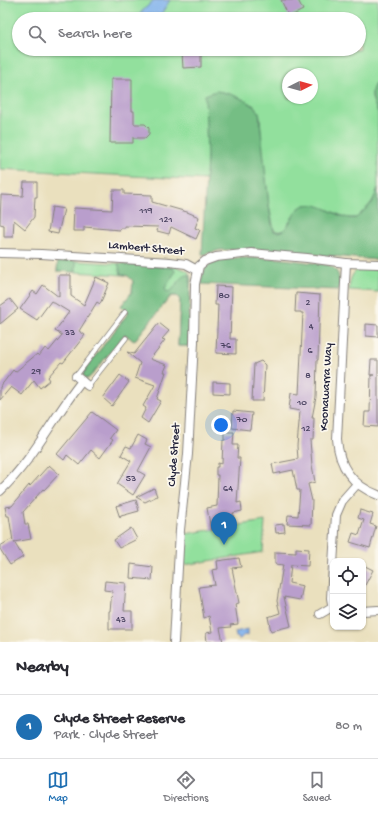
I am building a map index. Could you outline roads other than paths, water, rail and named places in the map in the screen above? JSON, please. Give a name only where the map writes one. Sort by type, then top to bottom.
[{"type":"street","name":"Lambert Street","points":[[0,253],[34,253],[170,262],[186,264],[197,270],[202,263],[209,258],[236,254],[267,254],[346,263],[378,264]]},
{"type":"street","name":"Koonawarra Way","points":[[346,263],[337,439],[340,458],[344,468],[357,484],[378,495]]},
{"type":"street","name":"Clyde Street","points":[[174,642],[180,530],[188,446],[194,342],[195,284],[197,270]]},
{"type":"street","points":[[0,491],[27,461],[43,440],[66,402],[82,381]]},
{"type":"street","points":[[331,594],[336,514],[342,501],[357,484]]},
{"type":"street","points":[[320,614],[330,609]]},
{"type":"street","points":[[366,611],[378,610]]},
{"type":"lane","points":[[82,381],[125,312]]},
{"type":"lane","points":[[82,381],[126,338]]},
{"type":"water","points":[[154,0],[170,0],[162,12],[141,12]]},
{"type":"water","points":[[248,629],[248,636],[244,635],[240,639],[236,637],[235,632]]},
{"type":"place","name":"Clyde Street Reserve","points":[[224,545]]}]
